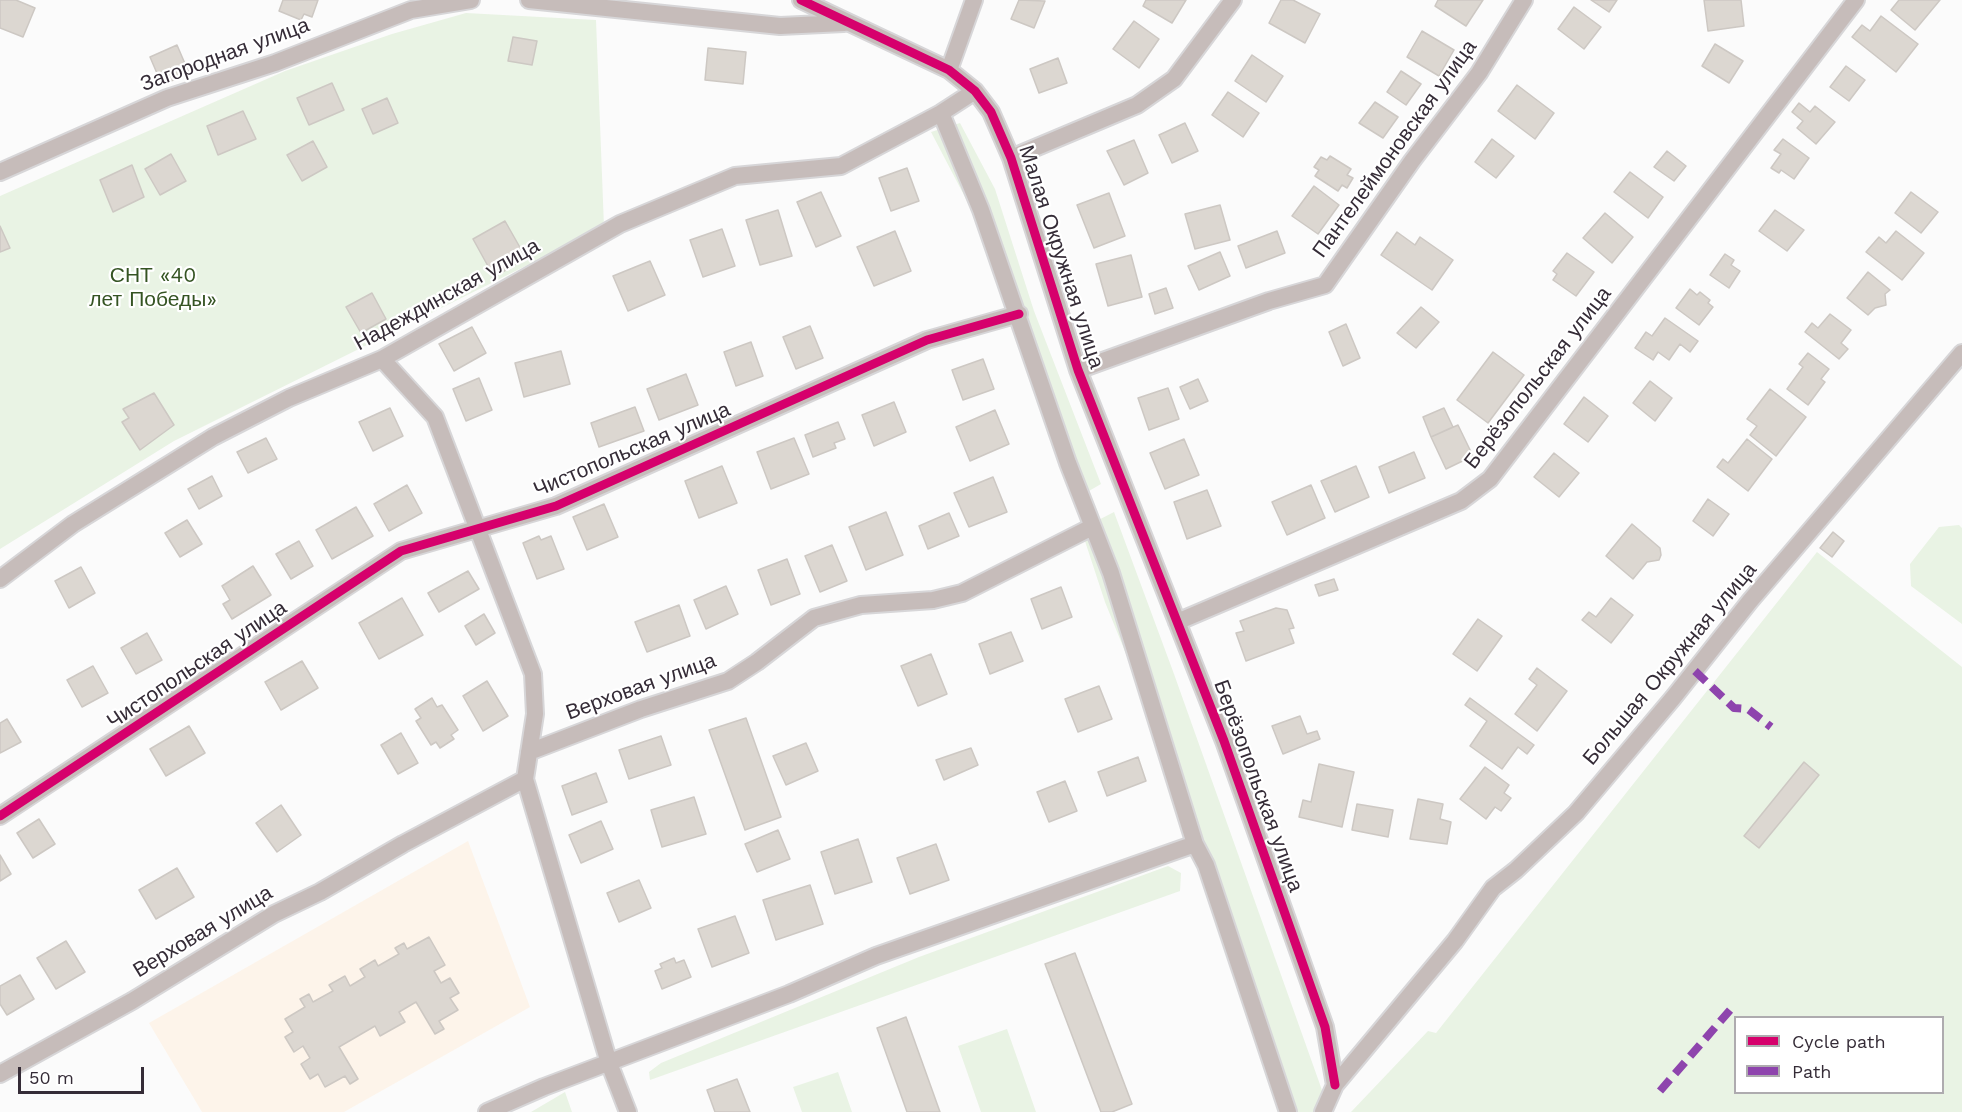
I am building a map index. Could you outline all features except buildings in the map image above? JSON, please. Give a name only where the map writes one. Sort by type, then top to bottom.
[{"type":"street","name":"Загородная улица","points":[[0,172],[167,98],[275,63],[411,10],[471,0]]},
{"type":"street","points":[[529,0],[780,26],[848,23]]},
{"type":"street","name":"Малая Окружная улица","points":[[801,0],[948,70],[975,92],[991,112],[1011,158],[1078,370],[1178,622]]},
{"type":"street","points":[[948,70],[974,0]]},
{"type":"street","points":[[1011,158],[1137,105],[1174,79],[1233,0]]},
{"type":"street","name":"Пантелеймоновская улица","points":[[1078,370],[1269,301],[1325,285],[1412,161],[1479,74],[1524,0]]},
{"type":"street","name":"Берёзопольская улица","points":[[1335,1085],[1325,1027],[1224,741],[1178,622],[1461,501],[1490,479],[1856,0]]},
{"type":"street","name":"Надеждинская улица","points":[[0,579],[73,524],[213,438],[289,398],[382,359],[620,224],[735,176],[841,166],[941,113],[975,92]]},
{"type":"street","points":[[941,113],[981,210],[1019,314],[1068,463],[1124,611],[1195,844],[1209,876],[1288,1112]]},
{"type":"street","name":"Чистопольская улица","points":[[0,816],[401,551],[556,506],[927,340],[1019,314]]},
{"type":"street","name":"Большая Окружная улица","points":[[1323,1112],[1335,1085],[1410,998],[1492,888],[1516,870],[1575,813],[1673,698],[1750,601],[1962,353]]},
{"type":"street","points":[[382,359],[435,417],[533,674],[535,714],[525,780],[609,1063],[628,1112]]},
{"type":"street","name":"Верховая улица","points":[[529,752],[640,709],[728,681],[757,662],[814,618],[861,605],[933,600],[962,593],[1092,527]]},
{"type":"street","name":"Верховая улица","points":[[0,1074],[132,1002],[274,914],[320,892],[403,844],[525,780]]},
{"type":"street","points":[[487,1112],[789,994],[876,957],[1195,844]]},
{"type":"shaded area","points":[[468,841],[530,1007],[344,1112],[202,1112],[149,1023]]},
{"type":"green space","name":"СНТ «40 лет Победы»","points":[[466,13],[596,20],[604,227],[174,441],[0,549],[0,196],[285,71],[392,34]]},
{"type":"green space","points":[[960,123],[995,189],[1034,311],[1101,484],[1075,499],[1061,470],[978,222],[931,132]]},
{"type":"green space","points":[[1114,512],[1323,1093],[1313,1112],[1296,1112],[1204,847],[1105,602],[1081,529]]},
{"type":"green space","points":[[1959,525],[1962,528],[1962,624],[1911,586],[1910,564],[1939,527]]},
{"type":"green space","points":[[1817,552],[1962,667],[1962,1112],[1351,1112],[1428,1031],[1436,1033]]},
{"type":"green space","points":[[1168,866],[1181,873],[1180,891],[650,1080],[649,1072],[661,1063],[919,957]]},
{"type":"green space","points":[[1007,1029],[1036,1112],[981,1112],[958,1046]]},
{"type":"green space","points":[[838,1072],[852,1112],[802,1112],[793,1087]]},
{"type":"green space","points":[[565,1092],[572,1112],[531,1112]]},
{"type":"marked path","points":[[1695,671],[1734,708],[1748,709],[1771,727]]},
{"type":"marked path","points":[[1660,1091],[1731,1009]]},
{"type":"cycle path","points":[[801,0],[949,70],[975,91],[991,112],[1011,158],[1078,370],[1224,741],[1325,1027],[1335,1085]]},
{"type":"cycle path","points":[[0,816],[401,551],[556,506],[927,340],[1019,314]]}]
